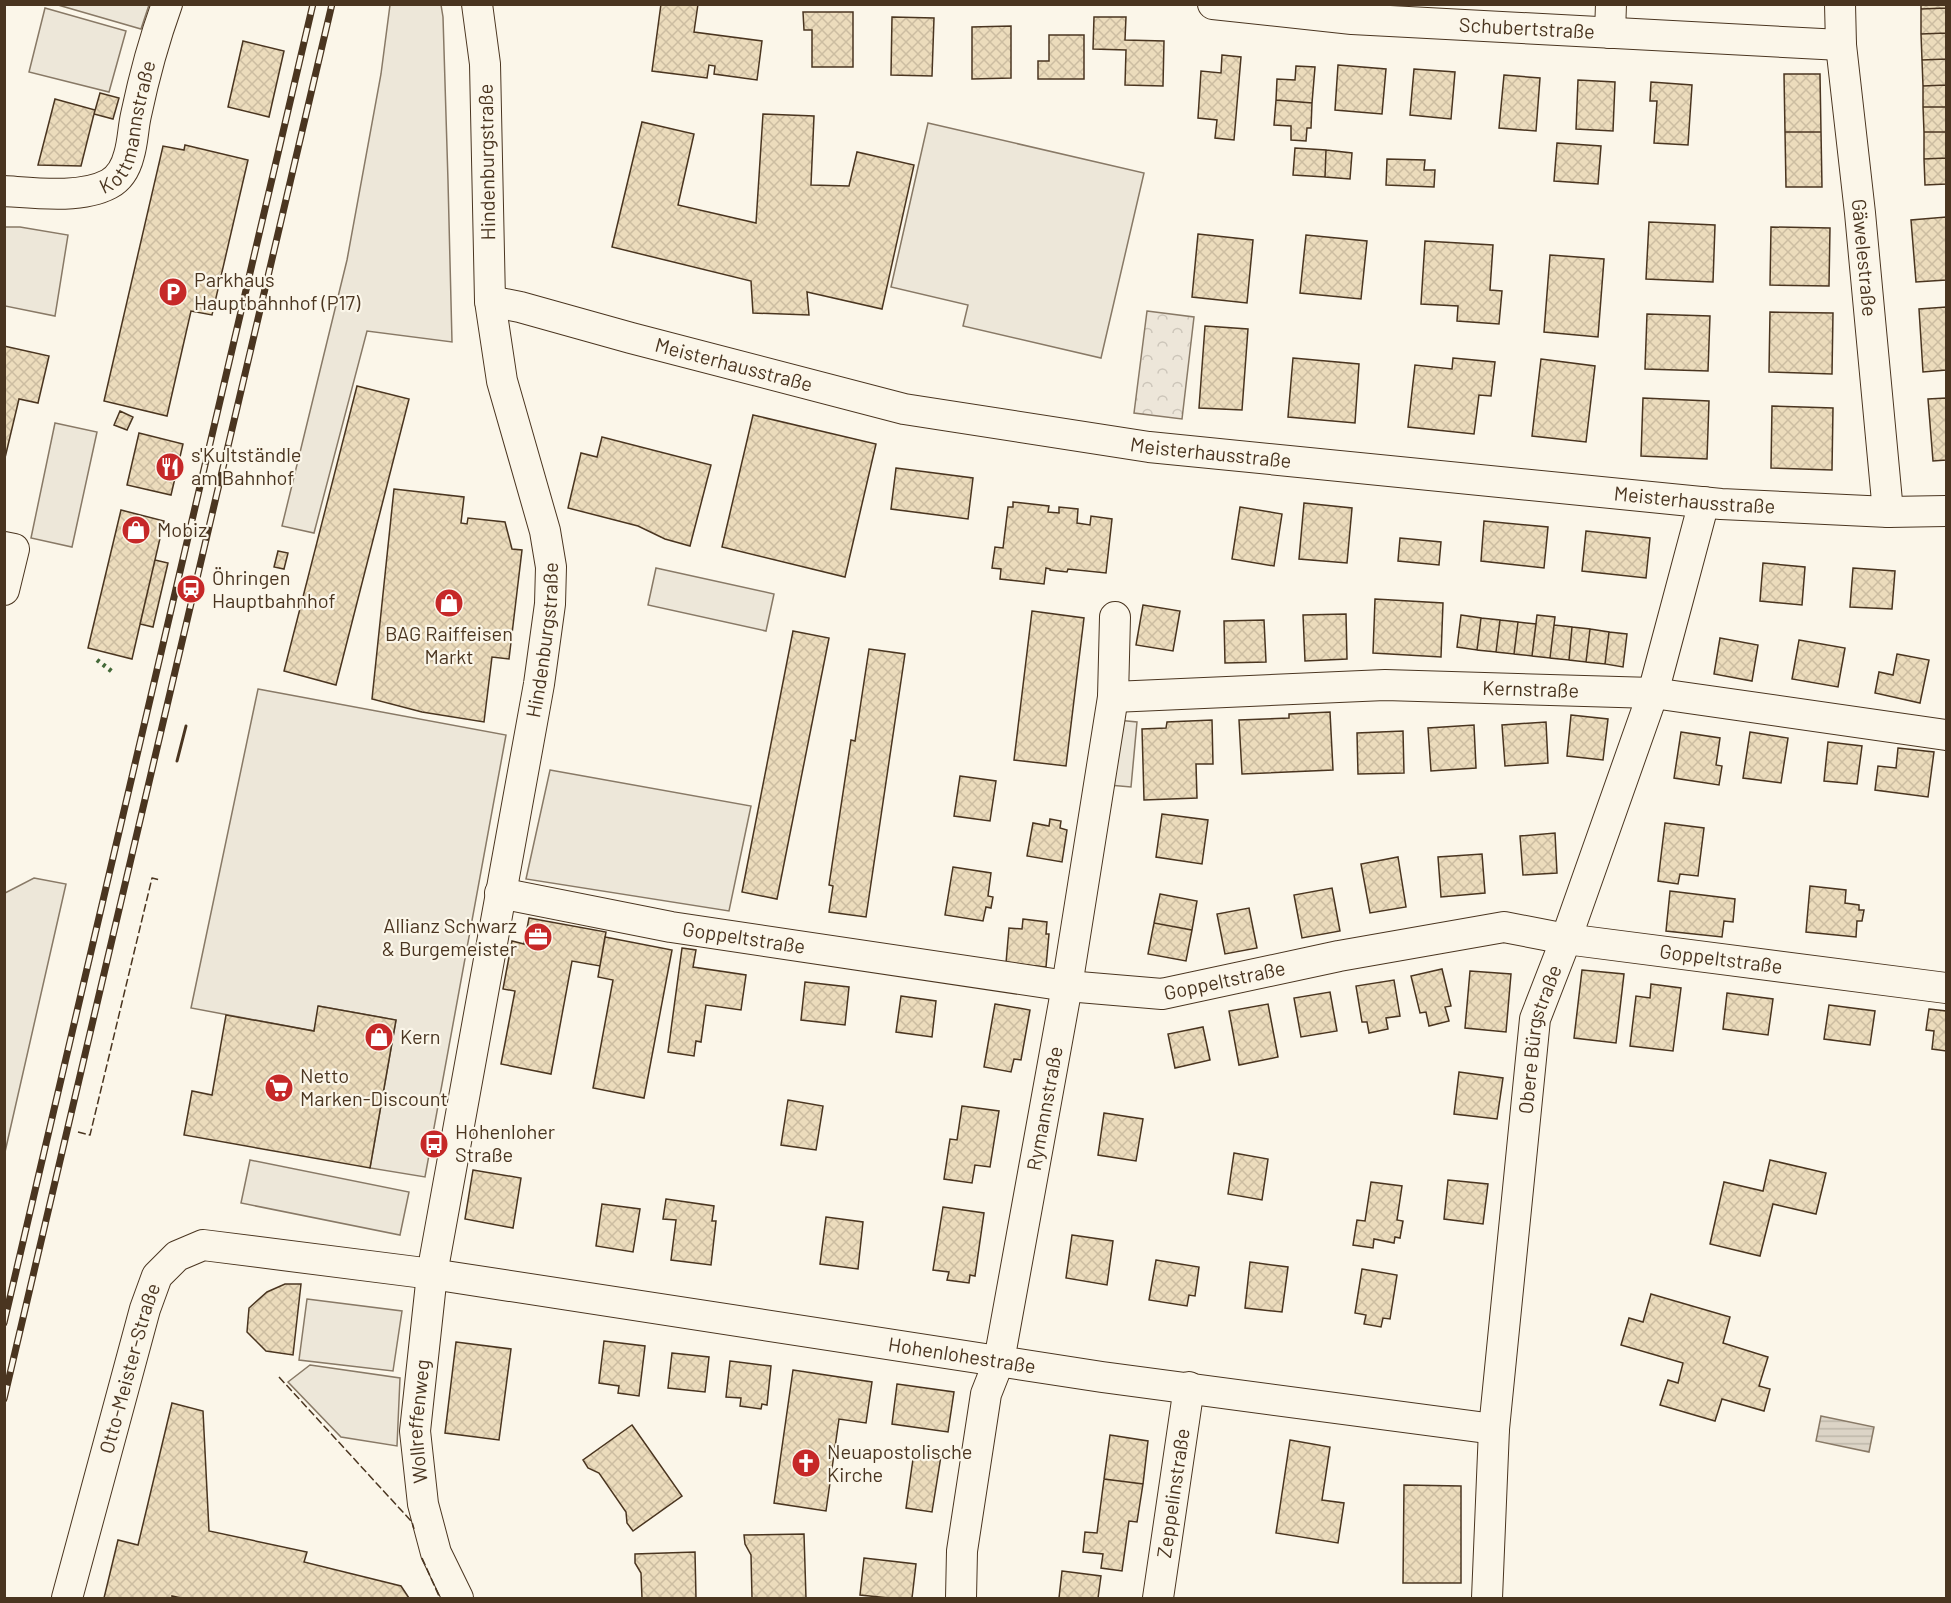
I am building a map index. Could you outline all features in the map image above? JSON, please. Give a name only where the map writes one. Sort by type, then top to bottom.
[{"type":"street","name":"Kottmannstraße","points":[[4,191],[56,194],[82,192],[108,184],[122,173],[130,154],[136,116],[156,36],[167,4]]},
{"type":"street","name":"Hindenburgstraße","points":[[432,1274],[539,684],[550,604],[551,567],[545,531],[502,381],[490,301],[485,64],[477,4]]},
{"type":"street","name":"Schubertstraße","points":[[1213,4],[1352,12],[1610,19],[1841,45]]},
{"type":"street","name":"Gäwelestraße","points":[[1840,4],[1841,45],[1859,205],[1888,512]]},
{"type":"street","name":"Meisterhausstraße","points":[[490,301],[904,409],[1149,447],[1764,507],[1888,512],[1947,511]]},
{"type":"street","name":"Obere Bürgstraße","points":[[1487,1599],[1494,1429],[1535,1019],[1566,939],[1653,693],[1704,502]]},
{"type":"street","points":[[4,590],[9,548]]},
{"type":"street","name":"Rymannstraße","points":[[961,1599],[962,1551],[986,1394],[999,1361],[1067,986],[1113,697],[1115,617]]},
{"type":"street","name":"Kernstraße","points":[[1113,697],[1385,685],[1653,693],[1947,735]]},
{"type":"street","name":"Goppeltstraße","points":[[501,893],[671,927],[1067,986],[1162,994],[1339,956],[1504,927],[1566,939],[1947,988]]},
{"type":"street","name":"Otto-Meister-Straße","points":[[67,1599],[145,1309],[157,1276],[174,1258],[203,1245],[432,1274]]},
{"type":"street","name":"Hohenlohestraße","points":[[432,1274],[999,1361],[1494,1429]]},
{"type":"street","name":"Wollreffenweg","points":[[432,1274],[415,1431],[423,1504],[436,1553],[458,1599]]},
{"type":"street","name":"Zeppelinstraße","points":[[1158,1599],[1189,1387]]},
{"type":"green space","points":[[1147,311],[1194,317],[1182,419],[1134,413]]},
{"type":"shaded area","points":[[149,4],[141,29],[58,5]]},
{"type":"shaded area","points":[[390,5],[441,5],[452,342],[367,331],[314,533],[282,526],[347,260],[381,74]]},
{"type":"shaded area","points":[[45,8],[126,31],[109,92],[29,72]]},
{"type":"shaded area","points":[[928,123],[1144,173],[1101,358],[963,326],[968,305],[891,287]]},
{"type":"shaded area","points":[[4,227],[20,227],[68,235],[55,316],[5,306]]},
{"type":"shaded area","points":[[55,423],[97,432],[72,547],[31,538]]},
{"type":"shaded area","points":[[656,568],[774,594],[766,631],[648,605]]},
{"type":"shaded area","points":[[258,689],[506,735],[425,1177],[370,1168],[396,1020],[319,1006],[314,1031],[191,1008]]},
{"type":"shaded area","points":[[1117,720],[1137,722],[1131,787],[1109,785]]},
{"type":"shaded area","points":[[550,770],[751,806],[729,911],[526,879]]},
{"type":"shaded area","points":[[34,878],[66,884],[5,1152],[5,893]]},
{"type":"shaded area","points":[[250,1160],[409,1192],[400,1235],[241,1203]]},
{"type":"shaded area","points":[[307,1299],[402,1311],[393,1371],[299,1360]]},
{"type":"shaded area","points":[[310,1365],[400,1378],[397,1446],[341,1437],[288,1382]]},
{"type":"shaded area","points":[[1821,1416],[1874,1427],[1869,1452],[1816,1441]]},
{"type":"building","points":[[661,4],[698,4],[694,32],[762,41],[757,80],[714,74],[715,66],[709,65],[707,78],[652,71]]},
{"type":"building","points":[[1921,4],[1946,4],[1946,8],[1921,9]]},
{"type":"building","points":[[1946,8],[1946,33],[1921,34],[1921,9]]},
{"type":"building","points":[[803,12],[853,12],[853,67],[812,67],[812,30],[804,30]]},
{"type":"building","points":[[892,17],[934,18],[932,76],[891,75]]},
{"type":"building","points":[[1094,17],[1126,17],[1125,40],[1164,41],[1163,86],[1125,85],[1126,50],[1093,49]]},
{"type":"building","points":[[1011,26],[1011,78],[972,79],[972,27]]},
{"type":"building","points":[[1946,33],[1946,59],[1922,60],[1921,34]]},
{"type":"building","points":[[1049,35],[1084,35],[1084,79],[1038,79],[1038,61],[1049,61]]},
{"type":"building","points":[[243,41],[284,51],[269,117],[228,107]]},
{"type":"building","points":[[1222,55],[1241,57],[1234,140],[1215,138],[1217,120],[1198,118],[1201,71],[1221,73]]},
{"type":"building","points":[[1946,59],[1946,85],[1923,86],[1922,60]]},
{"type":"building","points":[[1338,65],[1386,69],[1382,114],[1335,110]]},
{"type":"building","points":[[1296,66],[1315,67],[1312,103],[1276,100],[1277,79],[1295,80]]},
{"type":"building","points":[[1414,69],[1455,72],[1451,119],[1410,115]]},
{"type":"building","points":[[1784,74],[1820,74],[1821,132],[1785,132]]},
{"type":"building","points":[[1504,75],[1540,78],[1536,131],[1499,128]]},
{"type":"building","points":[[1578,80],[1615,82],[1613,131],[1576,129]]},
{"type":"building","points":[[1651,82],[1692,85],[1688,145],[1654,143],[1657,101],[1650,101]]},
{"type":"building","points":[[1946,85],[1946,107],[1923,107],[1923,86]]},
{"type":"building","points":[[100,93],[119,98],[113,119],[94,114]]},
{"type":"building","points":[[55,99],[95,110],[81,166],[38,165]]},
{"type":"building","points":[[1276,100],[1312,103],[1311,128],[1307,128],[1306,141],[1291,140],[1291,126],[1274,125]]},
{"type":"building","points":[[1923,107],[1946,107],[1946,132],[1924,132]]},
{"type":"building","points":[[763,114],[814,116],[811,185],[849,186],[857,152],[914,165],[882,309],[807,292],[809,315],[753,313],[751,281],[612,247],[642,122],[694,134],[678,205],[756,223]]},
{"type":"building","points":[[1785,132],[1821,132],[1822,187],[1786,187]]},
{"type":"building","points":[[1924,132],[1946,132],[1946,158],[1924,159]]},
{"type":"building","points":[[1557,143],[1601,146],[1598,184],[1554,181]]},
{"type":"building","name":"Parkhaus Hauptbahnhof (P17)","points":[[185,145],[248,160],[212,315],[191,311],[167,416],[104,401],[163,146],[184,150]]},
{"type":"building","points":[[1295,148],[1326,150],[1325,177],[1293,175]]},
{"type":"building","points":[[1326,150],[1352,153],[1350,179],[1325,177]]},
{"type":"building","points":[[1946,158],[1946,184],[1925,185],[1924,159]]},
{"type":"building","points":[[1387,159],[1425,160],[1424,170],[1435,170],[1434,187],[1386,185]]},
{"type":"building","points":[[1946,217],[1946,280],[1916,282],[1911,220]]},
{"type":"building","points":[[1649,222],[1715,225],[1713,282],[1646,279]]},
{"type":"building","points":[[1771,227],[1830,228],[1829,286],[1770,285]]},
{"type":"building","points":[[1198,234],[1253,240],[1247,303],[1192,297]]},
{"type":"building","points":[[1306,235],[1367,241],[1361,299],[1300,293]]},
{"type":"building","points":[[1425,241],[1493,245],[1490,290],[1502,291],[1499,324],[1457,321],[1458,306],[1421,304]]},
{"type":"building","points":[[1550,255],[1604,259],[1598,337],[1544,332]]},
{"type":"building","points":[[1946,307],[1946,370],[1923,372],[1919,309]]},
{"type":"building","points":[[1770,312],[1833,313],[1832,374],[1769,372]]},
{"type":"building","points":[[1647,314],[1710,316],[1708,371],[1645,369]]},
{"type":"building","points":[[1205,326],[1248,329],[1242,410],[1199,408]]},
{"type":"building","points":[[4,346],[49,356],[38,403],[19,399],[4,462]]},
{"type":"building","points":[[1293,358],[1359,364],[1355,423],[1288,417]]},
{"type":"building","points":[[1453,358],[1495,362],[1491,396],[1479,395],[1474,434],[1408,427],[1415,365],[1452,369]]},
{"type":"building","points":[[1541,359],[1595,366],[1586,442],[1532,436]]},
{"type":"building","points":[[357,386],[409,399],[336,685],[284,671]]},
{"type":"building","points":[[1643,398],[1709,401],[1707,459],[1641,456]]},
{"type":"building","points":[[1946,398],[1946,460],[1933,461],[1928,399]]},
{"type":"building","points":[[1772,406],[1833,408],[1832,470],[1771,468]]},
{"type":"building","points":[[120,411],[133,417],[127,430],[114,425]]},
{"type":"building","points":[[753,415],[876,444],[845,577],[722,547]]},
{"type":"building","points":[[139,433],[183,444],[171,495],[127,485]]},
{"type":"building","points":[[602,437],[711,465],[690,546],[665,539],[638,526],[568,508],[581,453],[597,457]]},
{"type":"building","points":[[896,468],[973,478],[968,519],[891,509]]},
{"type":"building","name":"BAG Raiffeisen Markt","points":[[394,489],[464,497],[461,523],[467,524],[468,518],[505,522],[512,549],[522,550],[509,659],[492,657],[484,722],[422,712],[372,699]]},
{"type":"building","points":[[1013,502],[1049,506],[1048,512],[1059,513],[1059,507],[1078,509],[1077,523],[1090,525],[1091,516],[1112,519],[1106,573],[1068,569],[1067,572],[1046,568],[1044,584],[1000,579],[1001,569],[992,568],[995,547],[1003,548],[1008,507],[1013,507]]},
{"type":"building","points":[[1304,503],[1352,508],[1347,563],[1299,559]]},
{"type":"building","points":[[1240,507],[1282,514],[1274,566],[1232,559]]},
{"type":"building","points":[[121,510],[164,521],[132,659],[88,648]]},
{"type":"building","points":[[1484,521],[1548,527],[1544,568],[1481,561]]},
{"type":"building","points":[[1586,531],[1650,538],[1646,578],[1582,571]]},
{"type":"building","points":[[1400,538],[1441,542],[1439,565],[1398,561]]},
{"type":"building","points":[[278,551],[288,553],[284,569],[274,567]]},
{"type":"building","points":[[155,560],[168,563],[153,627],[140,624]]},
{"type":"building","points":[[1763,563],[1805,567],[1802,605],[1760,601]]},
{"type":"building","points":[[1853,568],[1895,571],[1892,609],[1850,607]]},
{"type":"building","points":[[1375,599],[1443,603],[1441,657],[1373,653]]},
{"type":"building","points":[[1143,605],[1180,611],[1173,651],[1136,645]]},
{"type":"building","points":[[1032,611],[1084,618],[1066,766],[1014,760]]},
{"type":"building","points":[[1346,614],[1347,659],[1305,661],[1303,615]]},
{"type":"building","points":[[1461,615],[1481,618],[1477,650],[1457,647]]},
{"type":"building","points":[[1537,615],[1555,617],[1550,658],[1532,656]]},
{"type":"building","points":[[1481,618],[1500,620],[1496,652],[1477,650]]},
{"type":"building","points":[[1264,620],[1266,662],[1225,663],[1224,621]]},
{"type":"building","points":[[1500,620],[1518,622],[1514,654],[1496,652]]},
{"type":"building","points":[[1518,622],[1536,624],[1532,656],[1514,654]]},
{"type":"building","points":[[1554,625],[1572,627],[1569,660],[1550,658]]},
{"type":"building","points":[[1572,627],[1590,629],[1586,662],[1569,660]]},
{"type":"building","points":[[1590,629],[1609,632],[1605,664],[1586,662]]},
{"type":"building","points":[[793,631],[829,638],[777,899],[742,892]]},
{"type":"building","points":[[1609,632],[1627,634],[1623,667],[1605,664]]},
{"type":"building","points":[[1720,638],[1758,645],[1752,681],[1714,674]]},
{"type":"building","points":[[1799,640],[1845,648],[1838,687],[1792,679]]},
{"type":"building","points":[[869,649],[905,654],[866,917],[829,912],[833,886],[829,885],[851,740],[855,741]]},
{"type":"building","points":[[1897,654],[1929,660],[1920,703],[1875,693],[1879,672],[1893,675]]},
{"type":"building","points":[[1330,712],[1333,770],[1242,774],[1239,720],[1289,718],[1289,714]]},
{"type":"building","points":[[1571,715],[1608,719],[1603,760],[1567,756]]},
{"type":"building","points":[[1212,720],[1213,764],[1196,764],[1197,798],[1144,800],[1142,729],[1166,728],[1167,722]]},
{"type":"building","points":[[1546,722],[1548,763],[1505,766],[1502,725]]},
{"type":"building","points":[[1474,725],[1476,768],[1431,771],[1428,728]]},
{"type":"building","points":[[1403,731],[1404,773],[1358,774],[1357,733]]},
{"type":"building","points":[[1681,732],[1720,738],[1716,765],[1722,766],[1719,785],[1674,778]]},
{"type":"building","points":[[1750,732],[1788,738],[1781,783],[1743,778]]},
{"type":"building","points":[[1828,742],[1862,746],[1857,784],[1824,781]]},
{"type":"building","points":[[1898,748],[1934,752],[1928,797],[1875,790],[1878,766],[1896,768]]},
{"type":"building","points":[[960,776],[996,781],[990,821],[954,816]]},
{"type":"building","points":[[1162,814],[1208,820],[1202,864],[1156,857]]},
{"type":"building","points":[[1050,819],[1061,821],[1060,828],[1067,830],[1062,862],[1027,856],[1033,823],[1049,826]]},
{"type":"building","points":[[1665,823],[1704,828],[1698,876],[1680,874],[1678,884],[1658,881]]},
{"type":"building","points":[[1555,833],[1557,873],[1523,875],[1520,836]]},
{"type":"building","points":[[1482,854],[1485,893],[1441,897],[1438,857]]},
{"type":"building","points":[[1398,857],[1406,907],[1370,913],[1361,864]]},
{"type":"building","points":[[953,867],[991,873],[988,896],[993,897],[991,908],[986,907],[983,921],[945,915]]},
{"type":"building","points":[[1810,886],[1846,890],[1845,903],[1859,905],[1859,910],[1864,910],[1862,921],[1857,921],[1856,937],[1806,932]]},
{"type":"building","points":[[1332,888],[1340,931],[1302,938],[1294,895]]},
{"type":"building","points":[[1670,891],[1735,899],[1733,922],[1724,921],[1722,937],[1666,931]]},
{"type":"building","points":[[1160,894],[1197,901],[1192,930],[1154,923]]},
{"type":"building","points":[[1249,908],[1257,948],[1225,954],[1217,914]]},
{"type":"building","points":[[529,918],[606,932],[600,966],[572,961],[551,1074],[501,1064],[515,991],[503,989],[512,941],[524,944]]},
{"type":"building","points":[[1023,919],[1047,922],[1046,934],[1049,934],[1046,967],[1006,963],[1009,928],[1022,929]]},
{"type":"building","points":[[1154,923],[1192,930],[1186,961],[1148,954]]},
{"type":"building","points":[[605,937],[672,950],[644,1098],[593,1088],[613,980],[598,977]]},
{"type":"building","points":[[682,948],[696,950],[693,967],[746,975],[741,1010],[706,1005],[701,1042],[696,1041],[694,1056],[668,1052]]},
{"type":"building","points":[[1442,969],[1451,1006],[1445,1007],[1449,1021],[1429,1026],[1426,1012],[1420,1013],[1411,976]]},
{"type":"building","points":[[1582,970],[1624,974],[1616,1043],[1574,1038]]},
{"type":"building","points":[[1470,971],[1511,974],[1506,1032],[1465,1028]]},
{"type":"building","points":[[1394,980],[1400,1016],[1386,1018],[1388,1029],[1369,1033],[1367,1022],[1362,1022],[1356,986]]},
{"type":"building","points":[[805,982],[849,987],[845,1025],[801,1020]]},
{"type":"building","points":[[1651,984],[1681,988],[1673,1051],[1630,1046],[1636,996],[1650,998]]},
{"type":"building","points":[[1330,992],[1337,1031],[1301,1037],[1294,998]]},
{"type":"building","points":[[1727,993],[1773,999],[1768,1035],[1723,1029]]},
{"type":"building","points":[[901,996],[936,1001],[932,1037],[896,1032]]},
{"type":"building","points":[[995,1004],[1030,1010],[1021,1060],[1014,1059],[1011,1072],[984,1067]]},
{"type":"building","points":[[1268,1004],[1278,1057],[1239,1065],[1229,1011]]},
{"type":"building","points":[[1829,1005],[1875,1011],[1870,1045],[1824,1039]]},
{"type":"building","points":[[318,1006],[396,1020],[370,1168],[184,1135],[192,1091],[212,1095],[226,1015],[314,1031]]},
{"type":"building","points":[[1929,1009],[1946,1011],[1946,1051],[1932,1049],[1934,1031],[1926,1030]]},
{"type":"building","points":[[1203,1027],[1210,1060],[1175,1068],[1168,1034]]},
{"type":"building","points":[[1459,1072],[1503,1078],[1497,1119],[1454,1114]]},
{"type":"building","points":[[788,1100],[823,1106],[816,1150],[781,1145]]},
{"type":"building","points":[[962,1106],[999,1111],[990,1167],[975,1165],[972,1183],[944,1179],[950,1139],[957,1140]]},
{"type":"building","points":[[1104,1113],[1143,1119],[1136,1161],[1098,1155]]},
{"type":"building","points":[[1234,1153],[1268,1159],[1262,1200],[1228,1194]]},
{"type":"building","points":[[1770,1160],[1826,1173],[1816,1214],[1773,1204],[1760,1256],[1710,1244],[1724,1182],[1763,1191]]},
{"type":"building","points":[[473,1170],[521,1178],[513,1228],[465,1219]]},
{"type":"building","points":[[1448,1180],[1488,1184],[1483,1224],[1444,1219]]},
{"type":"building","points":[[1371,1182],[1402,1186],[1397,1220],[1403,1221],[1400,1238],[1395,1237],[1394,1243],[1374,1239],[1373,1248],[1353,1245],[1357,1220],[1365,1221]]},
{"type":"building","points":[[666,1199],[714,1206],[712,1221],[716,1221],[711,1265],[671,1260],[676,1220],[663,1219]]},
{"type":"building","points":[[602,1204],[640,1209],[633,1252],[596,1246]]},
{"type":"building","points":[[943,1207],[984,1213],[975,1276],[970,1275],[969,1283],[947,1280],[949,1272],[933,1270]]},
{"type":"building","points":[[826,1217],[863,1222],[858,1269],[820,1264]]},
{"type":"building","points":[[1072,1235],[1113,1241],[1107,1285],[1066,1278]]},
{"type":"building","points":[[1156,1260],[1199,1267],[1195,1296],[1189,1295],[1187,1306],[1149,1300]]},
{"type":"building","points":[[1250,1262],[1288,1267],[1282,1312],[1245,1308]]},
{"type":"building","points":[[1362,1269],[1397,1275],[1390,1319],[1383,1318],[1381,1327],[1364,1324],[1366,1315],[1355,1313]]},
{"type":"building","points":[[285,1284],[301,1284],[293,1355],[266,1351],[247,1332],[249,1308],[267,1292]]},
{"type":"building","points":[[1651,1294],[1730,1317],[1723,1343],[1768,1357],[1759,1386],[1770,1389],[1764,1411],[1722,1399],[1715,1421],[1660,1405],[1668,1380],[1678,1383],[1683,1363],[1621,1345],[1629,1318],[1643,1322]]},
{"type":"building","points":[[604,1341],[645,1346],[639,1396],[618,1393],[619,1386],[599,1383]]},
{"type":"building","points":[[456,1342],[511,1349],[499,1440],[445,1433]]},
{"type":"building","points":[[672,1353],[709,1357],[705,1392],[668,1388]]},
{"type":"building","points":[[730,1361],[771,1366],[767,1405],[762,1404],[761,1409],[740,1406],[741,1398],[726,1397]]},
{"type":"building","name":"Neuapostolische Kirche","points":[[793,1370],[872,1382],[866,1423],[839,1419],[826,1511],[774,1503]]},
{"type":"building","points":[[897,1384],[954,1392],[948,1432],[892,1424]]},
{"type":"building","points":[[172,1403],[203,1411],[209,1531],[307,1552],[304,1562],[401,1586],[409,1598],[181,1598],[172,1596],[172,1598],[104,1598],[118,1540],[138,1545]]},
{"type":"building","points":[[632,1425],[682,1496],[633,1531],[627,1523],[626,1512],[599,1473],[588,1468],[583,1460]]},
{"type":"building","points":[[1110,1435],[1148,1441],[1143,1484],[1104,1479]]},
{"type":"building","points":[[1290,1440],[1330,1447],[1322,1500],[1344,1503],[1338,1543],[1276,1533]]},
{"type":"building","points":[[914,1452],[941,1456],[932,1512],[906,1508]]},
{"type":"building","points":[[1104,1479],[1143,1484],[1137,1522],[1129,1521],[1122,1571],[1101,1568],[1103,1554],[1083,1552],[1085,1532],[1097,1533]]},
{"type":"building","points":[[1404,1485],[1461,1486],[1461,1583],[1403,1583]]},
{"type":"building","points":[[804,1534],[806,1598],[752,1598],[751,1555],[745,1544],[744,1535]]},
{"type":"building","points":[[695,1552],[696,1598],[642,1598],[641,1573],[635,1563],[635,1554]]},
{"type":"building","points":[[864,1558],[916,1564],[912,1598],[860,1595]]},
{"type":"building","points":[[1062,1571],[1101,1576],[1098,1598],[1059,1598]]},
{"type":"railway","points":[[4,1323],[313,4]]},
{"type":"railway","points":[[4,1399],[332,4]]},
{"type":"hedge","points":[[97,660],[114,673]]},
{"type":"fence","points":[[78,1132],[90,1135],[152,878],[160,880]]},
{"type":"fence","points":[[279,1377],[412,1522],[414,1529]]},
{"type":"fence","points":[[422,1558],[439,1596]]},
{"type":"wall","points":[[177,761],[186,726]]},
{"type":"place","name":"Parkhaus Hauptbahnhof (P17)","points":[[173,292]]},
{"type":"place","name":"s'Kultständle am Bahnhof","points":[[170,467]]},
{"type":"place","name":"Mobiz","points":[[136,530]]},
{"type":"place","name":"Öhringen Hauptbahnhof","points":[[191,589]]},
{"type":"place","name":"BAG Raiffeisen Markt","points":[[449,603]]},
{"type":"place","name":"Allianz Schwarz & Burgemeister","points":[[538,937]]},
{"type":"place","name":"Kern","points":[[379,1037]]},
{"type":"place","name":"Netto Marken-Discount","points":[[279,1088]]},
{"type":"place","name":"Hohenloher Straße","points":[[434,1144]]},
{"type":"place","name":"Neuapostolische Kirche","points":[[806,1463]]}]
